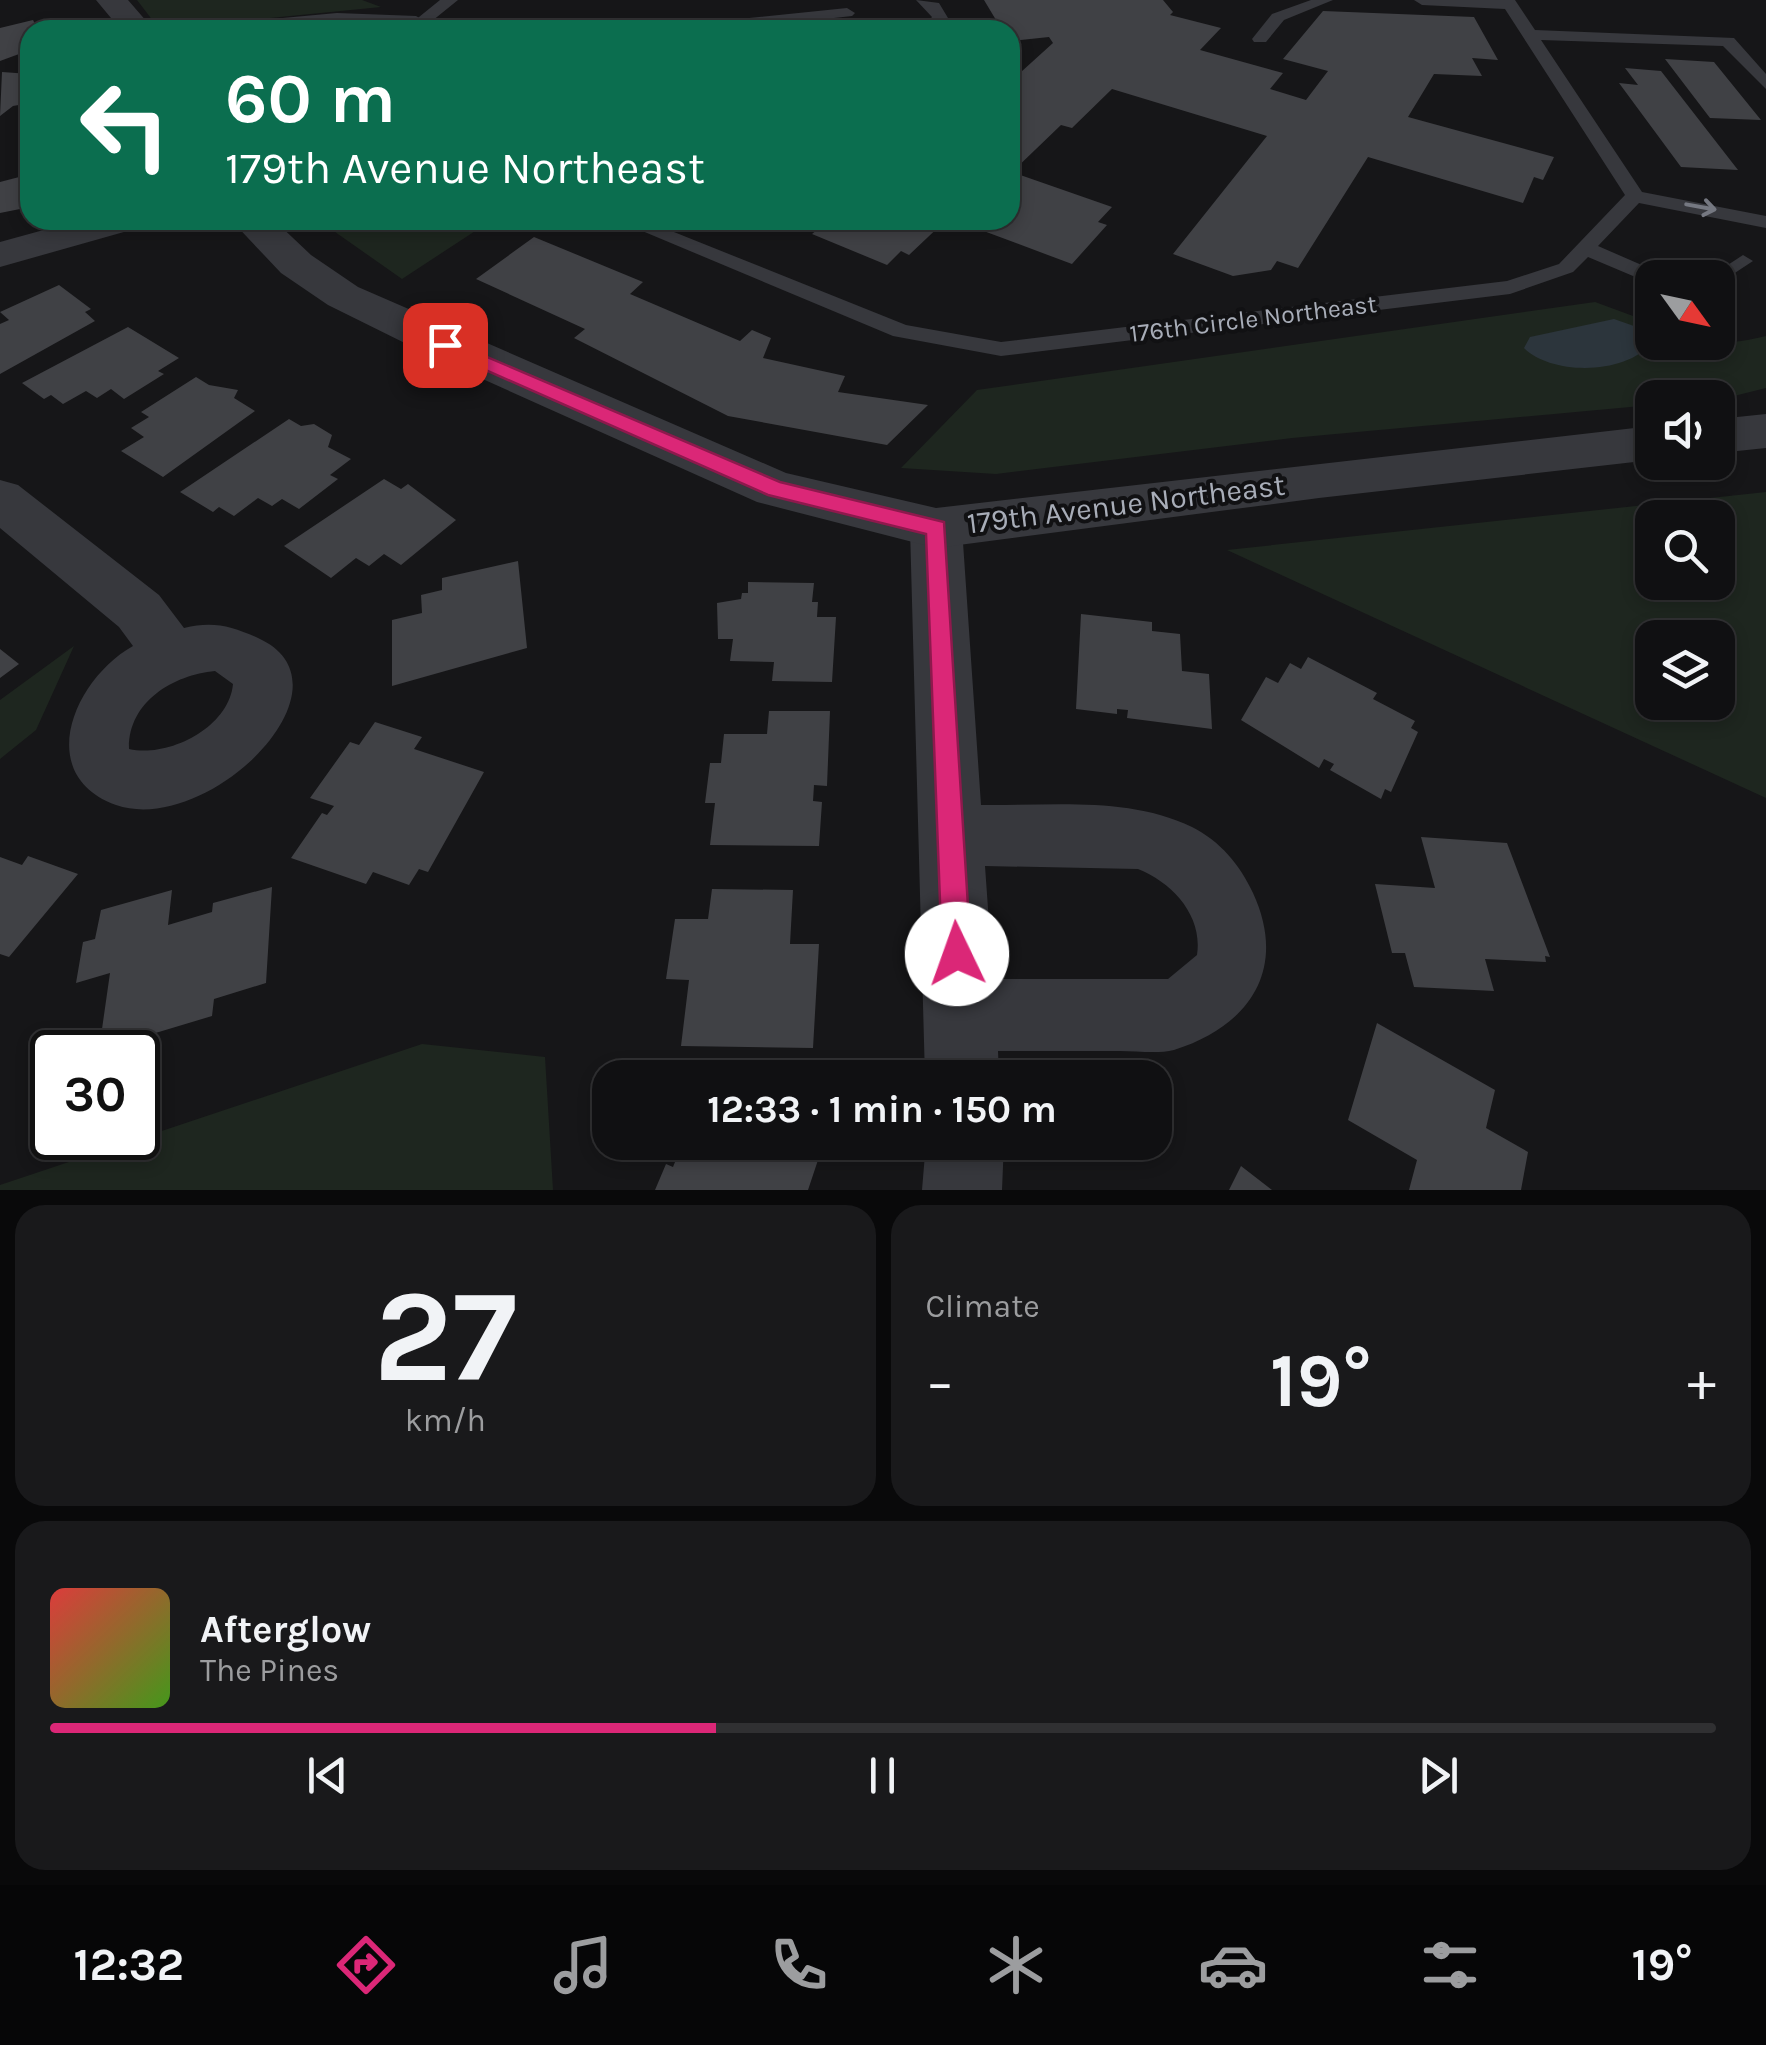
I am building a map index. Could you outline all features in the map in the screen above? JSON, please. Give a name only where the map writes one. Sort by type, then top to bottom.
[{"type":"street","points":[[111,0],[129,20]]},
{"type":"street","points":[[0,254],[88,230]]},
{"type":"street","name":"179th Avenue Northeast","points":[[260,230],[296,264],[343,296],[445,345],[775,489],[936,528],[1320,478],[1635,445]]},
{"type":"street","points":[[1735,434],[1766,430]]},
{"type":"street","points":[[0,500],[139,611],[172,655]]},
{"type":"street","points":[[936,528],[961,1046],[1181,1012],[1210,996],[1223,980],[1234,938],[1224,902],[1203,870],[1162,844],[1138,838],[951,834]]},
{"type":"street","points":[[962,1190],[964,1160]]},
{"type":"lane","points":[[424,20],[450,0]]},
{"type":"lane","points":[[924,0],[938,20]]},
{"type":"lane","points":[[1260,38],[1278,17],[1325,0]]},
{"type":"lane","points":[[1422,0],[1509,2],[1635,196],[1766,222]]},
{"type":"lane","points":[[1530,35],[1728,41],[1766,84]]},
{"type":"lane","name":"176th Circle Northeast","points":[[651,230],[901,331],[1001,349],[1510,287],[1566,268],[1635,196]]},
{"type":"lane","points":[[1585,248],[1635,270]]},
{"type":"lane","points":[[1735,267],[1744,261]]},
{"type":"shaded area","points":[[137,0],[362,0],[381,7],[256,20],[152,20]]},
{"type":"shaded area","points":[[332,230],[477,230],[402,279]]},
{"type":"shaded area","points":[[1595,302],[1635,317],[1635,360],[1735,360],[1735,341],[1766,336],[1766,388],[1735,396],[1735,380],[1635,380],[1635,407],[1292,438],[996,474],[901,468],[977,390]]},
{"type":"shaded area","points":[[1614,319],[1635,326],[1635,356],[1589,368],[1552,364],[1524,348],[1530,337]]},
{"type":"shaded area","points":[[1766,492],[1766,798],[1227,550],[1635,506],[1635,600],[1735,600],[1735,500],[1692,500]]},
{"type":"shaded area","points":[[74,646],[36,730],[0,759],[0,700]]},
{"type":"shaded area","points":[[422,1044],[545,1057],[553,1190],[0,1190],[0,1185],[75,1160],[160,1160],[160,1132]]},
{"type":"building","points":[[984,0],[1163,0],[1173,12],[1170,15],[1221,28],[1200,50],[1283,73],[1270,89],[1306,100],[1328,71],[1283,59],[1323,11],[1474,17],[1498,60],[1472,58],[1482,76],[1434,74],[1408,117],[1554,157],[1543,180],[1534,177],[1523,203],[1368,157],[1298,268],[1277,261],[1271,270],[1233,276],[1173,254],[1267,136],[1112,89],[1072,128],[1061,125],[1020,164],[1020,73],[1053,43],[1049,37],[1020,40],[1020,20],[996,20]]},
{"type":"building","points":[[20,23],[20,54],[0,61],[0,28]]},
{"type":"building","points":[[1665,59],[1714,62],[1761,120],[1710,118]]},
{"type":"building","points":[[1625,68],[1661,71],[1738,170],[1681,167],[1619,83],[1638,85]]},
{"type":"building","points":[[2,72],[20,73],[20,105],[0,116]]},
{"type":"building","points":[[1020,175],[1112,207],[1098,222],[1107,225],[1072,264],[981,230],[1020,230]]},
{"type":"building","points":[[20,177],[20,209],[0,213],[0,182]]},
{"type":"building","points":[[817,230],[935,230],[909,255],[901,251],[887,265],[812,234]]},
{"type":"building","points":[[534,237],[643,282],[630,294],[740,341],[752,330],[771,338],[763,358],[845,376],[838,392],[928,405],[887,445],[728,416],[574,338],[585,329],[476,279]]},
{"type":"building","points":[[59,285],[91,309],[85,312],[95,321],[0,374],[0,324],[9,320],[0,312]]},
{"type":"building","points":[[128,327],[179,358],[158,371],[164,374],[124,399],[111,389],[97,398],[86,391],[63,404],[51,395],[44,399],[22,383]]},
{"type":"building","points":[[196,377],[209,385],[238,390],[234,398],[255,411],[163,477],[121,451],[144,437],[131,428],[149,417],[141,412]]},
{"type":"building","points":[[289,419],[301,426],[314,424],[332,435],[328,447],[351,459],[330,475],[338,479],[299,509],[282,499],[272,506],[258,498],[234,516],[219,507],[213,512],[180,492]]},
{"type":"building","points":[[384,479],[401,489],[408,484],[456,520],[401,565],[384,554],[369,566],[356,558],[331,578],[284,546]]},
{"type":"building","points":[[518,561],[527,648],[392,686],[392,620],[422,613],[421,595],[442,590],[442,578]]},
{"type":"building","points":[[748,582],[814,583],[812,602],[818,602],[817,617],[836,617],[832,682],[772,681],[774,662],[730,661],[733,639],[718,639],[717,603],[741,599],[742,593],[748,593]]},
{"type":"building","points":[[1081,614],[1152,622],[1152,631],[1180,634],[1182,671],[1209,674],[1212,729],[1127,718],[1128,710],[1117,709],[1117,714],[1076,709]]},
{"type":"building","points":[[0,649],[19,664],[0,678]]},
{"type":"building","points":[[1308,657],[1377,693],[1373,699],[1415,721],[1411,728],[1418,732],[1391,792],[1385,789],[1381,799],[1330,770],[1334,764],[1324,759],[1319,768],[1241,720],[1266,677],[1278,683],[1290,663],[1301,669]]},
{"type":"building","points":[[769,711],[830,711],[827,786],[814,785],[813,801],[822,802],[819,846],[710,845],[715,803],[705,803],[710,763],[721,763],[724,734],[767,734]]},
{"type":"building","points":[[375,722],[422,737],[414,749],[484,772],[428,872],[419,869],[409,885],[373,872],[366,884],[291,858],[322,813],[327,815],[334,806],[310,798],[350,742],[359,745]]},
{"type":"building","points":[[1421,837],[1507,843],[1550,957],[1545,956],[1546,962],[1485,959],[1494,991],[1414,987],[1405,953],[1392,953],[1375,884],[1435,888]]},
{"type":"building","points":[[28,856],[78,874],[9,957],[0,954],[0,857],[22,865]]},
{"type":"building","points":[[272,887],[266,983],[214,999],[212,1016],[160,1032],[102,1030],[110,973],[76,983],[83,942],[95,939],[101,910],[172,890],[168,925],[212,912],[213,903]]},
{"type":"building","points":[[712,889],[793,890],[790,944],[819,944],[813,1048],[681,1046],[689,980],[666,979],[675,919],[708,919]]},
{"type":"building","points":[[1377,1023],[1495,1090],[1486,1128],[1528,1152],[1521,1190],[1409,1190],[1417,1160],[1348,1120]]},
{"type":"building","points":[[676,1160],[818,1160],[808,1190],[655,1190],[666,1164],[673,1167]]},
{"type":"building","points":[[1241,1166],[1272,1190],[1229,1190]]},
{"type":"route","points":[[445,345],[775,489],[936,528],[957,954]]}]
